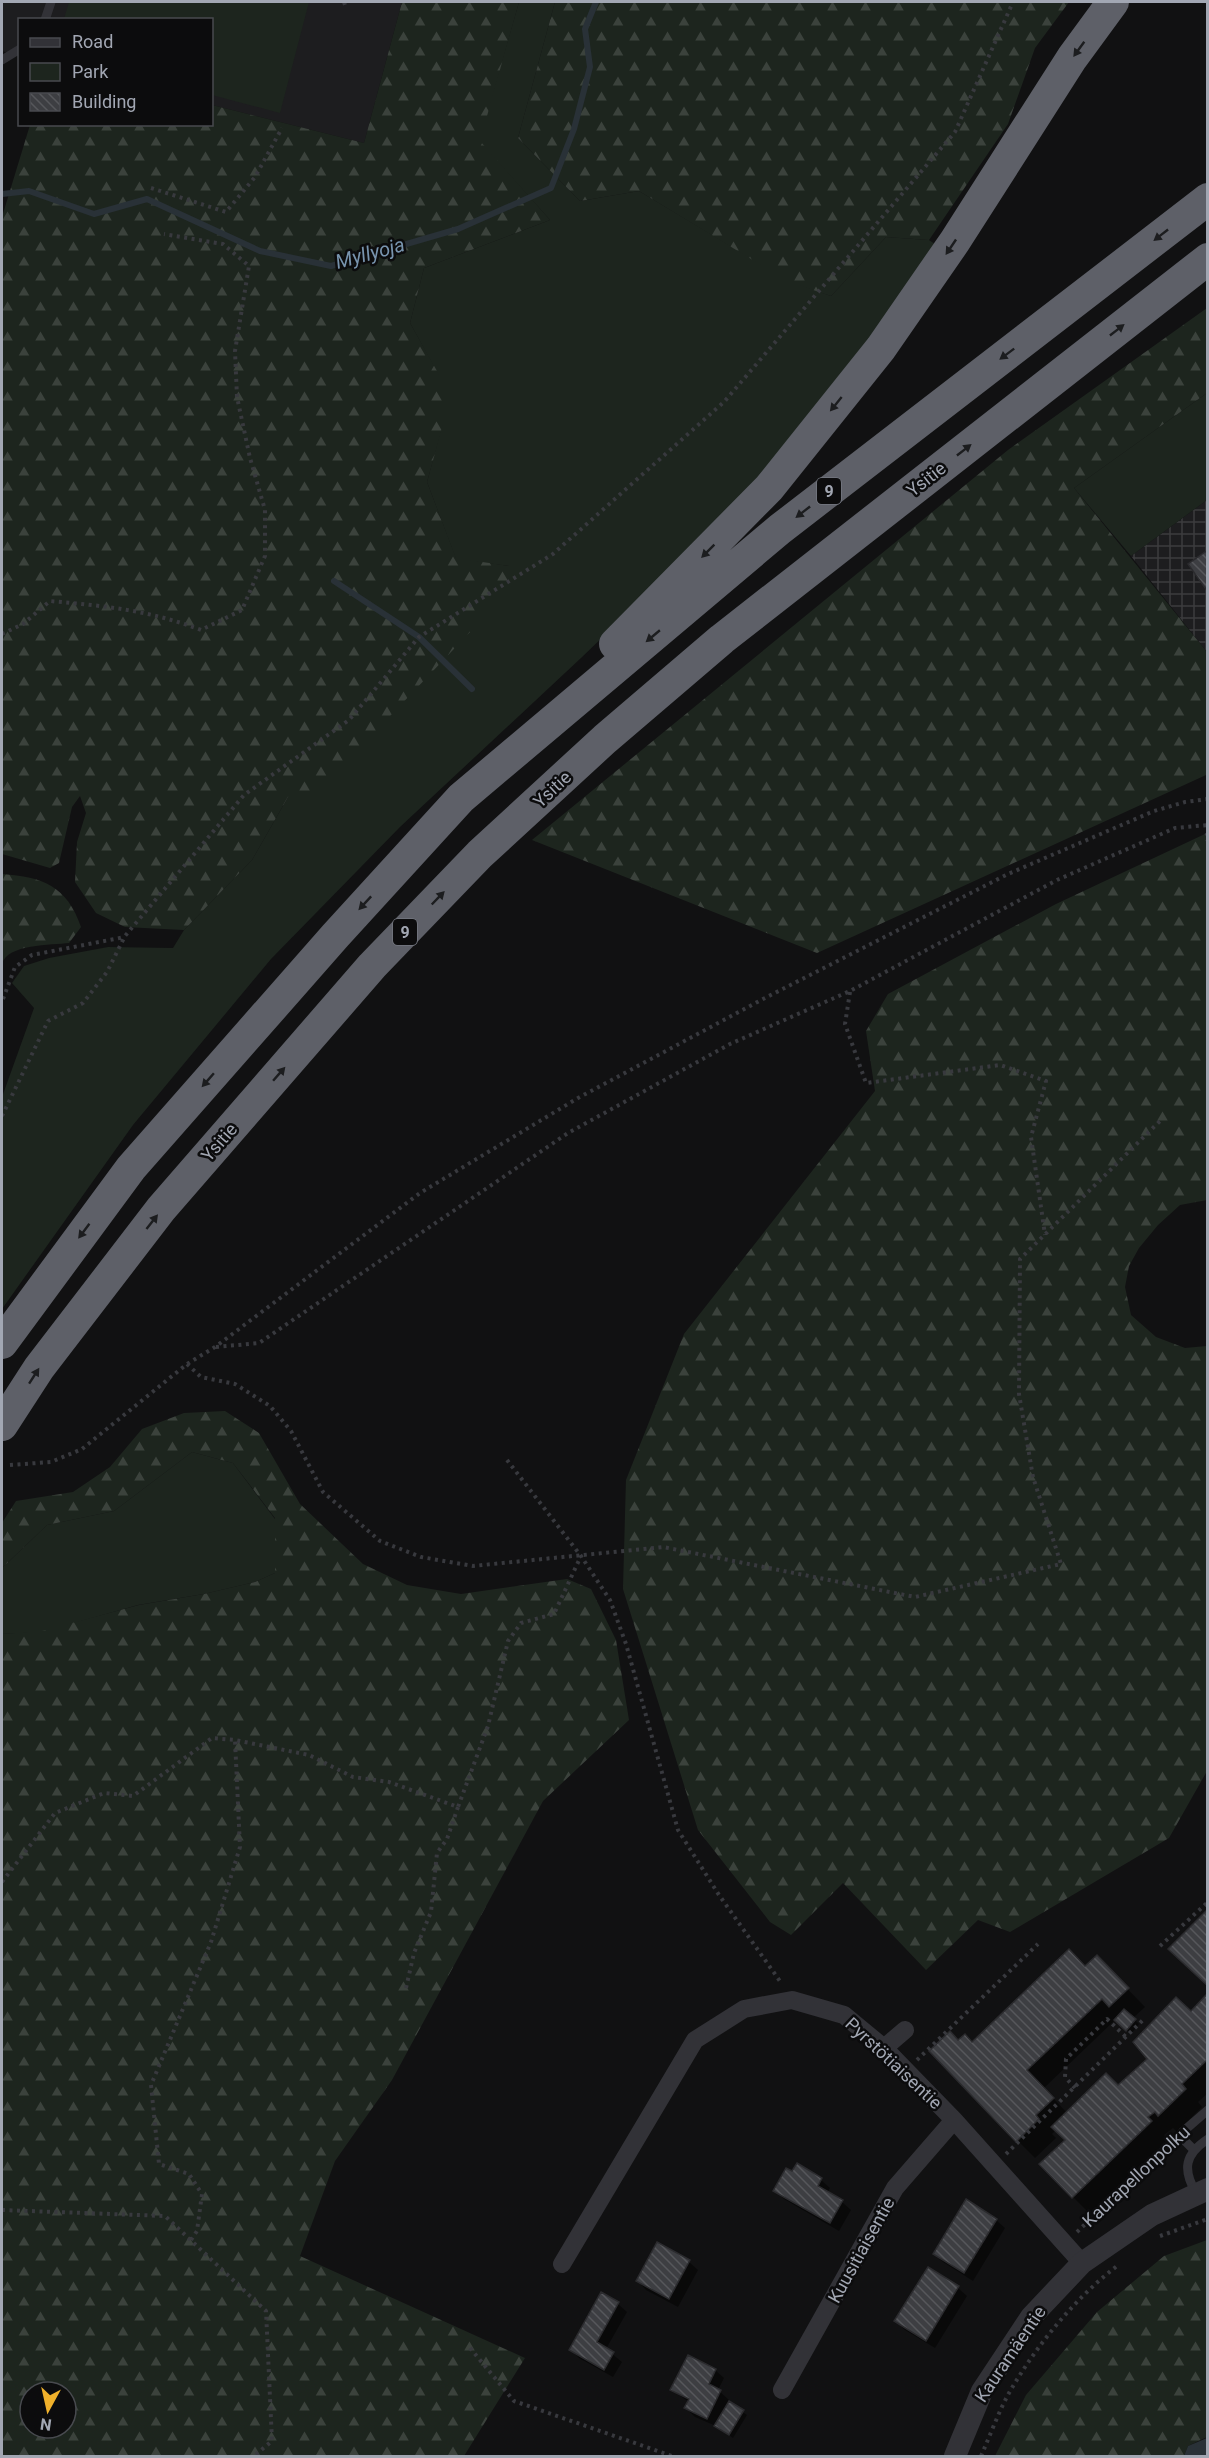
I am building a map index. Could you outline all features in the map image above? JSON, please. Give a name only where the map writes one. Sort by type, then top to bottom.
[{"type":"highway","points":[[461,798],[769,488],[881,348],[955,241],[1072,58],[1113,2]]},
{"type":"highway","name":"9","points":[[2,1343],[131,1168],[334,936],[461,798],[780,529],[1208,199]]},
{"type":"highway","name":"Ysitie","points":[[2,1425],[39,1368],[161,1209],[372,966],[480,854],[605,739],[722,639],[1208,259]]},
{"type":"street","name":"Pyrstötiaisentie","points":[[562,2264],[695,2040],[744,2009],[792,2000],[844,2015],[884,2048],[954,2120],[1082,2263]]},
{"type":"street","points":[[884,2048],[904,2030]]},
{"type":"street","name":"Kuusitiaisentie","points":[[782,2390],[895,2188],[954,2120]]},
{"type":"street","name":"Kauramäentie","points":[[955,2457],[982,2391],[1031,2317],[1082,2263],[1152,2215],[1202,2191]]},
{"type":"lane","points":[[46,18],[51,2]]},
{"type":"lane","points":[[2,60],[18,51]]},
{"type":"lane","name":"Kaurapellonpolku","points":[[1179,2135],[1208,2110]]},
{"type":"lane","points":[[1179,2135],[1194,2149]]},
{"type":"lane","points":[[1202,2191],[1188,2180],[1187,2164],[1194,2149],[1208,2139]]},
{"type":"path","points":[[2,1116],[48,1021],[83,1003],[107,972],[125,936],[244,795],[349,720],[419,638],[553,555],[724,402],[955,132],[1013,2]]},
{"type":"path","points":[[151,188],[226,212],[255,177],[282,128]]},
{"type":"path","points":[[2,634],[23,624],[51,601],[123,608],[167,617],[201,630],[242,610],[265,556],[265,510],[250,458],[237,397],[236,351],[249,266],[223,244],[164,234]]},
{"type":"path","points":[[10,1465],[51,1462],[82,1449],[187,1364],[215,1347],[420,1193],[578,1098],[763,999],[1008,874],[1154,811],[1185,802],[1208,799]]},
{"type":"path","points":[[215,1347],[259,1343],[568,1133],[730,1044],[850,991],[1057,880],[1175,828],[1208,825]]},
{"type":"path","points":[[1208,834],[1204,836],[1208,841]]},
{"type":"path","points":[[3,999],[15,967],[32,955],[125,936]]},
{"type":"path","points":[[850,991],[845,1024],[866,1083],[1000,1065],[1046,1081],[1031,1137],[1045,1236]]},
{"type":"path","points":[[187,1364],[201,1377],[235,1384],[270,1406],[291,1431],[323,1492],[380,1541],[421,1557],[473,1566],[663,1547],[915,1598],[1061,1564],[1033,1477],[1018,1394],[1020,1259],[1162,1119]]},
{"type":"path","points":[[507,1460],[581,1556],[610,1600],[626,1644],[678,1830],[719,1895],[792,2000]]},
{"type":"path","points":[[406,1988],[414,1953],[431,1912],[437,1853],[447,1839],[488,1726],[508,1641],[521,1623],[554,1614],[581,1556]]},
{"type":"path","points":[[2,1882],[55,1813],[104,1793],[133,1796],[212,1738],[235,1740],[309,1755],[353,1777],[389,1782],[458,1807]]},
{"type":"path","points":[[191,2240],[198,2231],[202,2194],[189,2174],[159,2164],[151,2085],[212,1942],[240,1847],[235,1740]]},
{"type":"path","points":[[1160,1946],[1208,1902]]},
{"type":"path","points":[[906,2071],[1038,1944]]},
{"type":"path","points":[[1075,2088],[1065,2077],[1066,2059],[1082,2043],[1107,2019],[1126,2037]]},
{"type":"path","points":[[995,2165],[1143,2020]]},
{"type":"path","name":"Kaurapellonpolku","points":[[1065,2243],[1179,2135]]},
{"type":"path","points":[[2,2210],[165,2216],[266,2311],[272,2441],[254,2457]]},
{"type":"path","points":[[1157,2237],[1208,2219]]},
{"type":"path","points":[[981,2457],[1010,2393],[1051,2332],[1096,2283],[1118,2265]]},
{"type":"path","points":[[471,2348],[514,2401],[672,2457]]},
{"type":"shaded area","points":[[2,2],[402,2],[364,143],[213,105],[213,18],[18,18],[18,56],[2,51]]},
{"type":"shaded area","points":[[1207,500],[1207,652],[1131,556]]},
{"type":"shaded area","points":[[1207,2438],[1207,2456],[1184,2456],[1188,2446]]},
{"type":"green space","points":[[69,2],[309,2],[280,113],[213,95],[213,18],[64,18]]},
{"type":"green space","points":[[402,2],[519,2],[480,141],[550,220],[424,268],[410,323],[451,396],[427,482],[456,558],[509,566],[510,590],[314,796],[288,797],[252,860],[184,930],[125,927],[96,913],[75,882],[77,842],[86,813],[80,796],[72,807],[59,863],[50,868],[2,854],[2,217],[30,126],[213,126],[213,105],[364,143]]},
{"type":"green space","points":[[519,2],[555,2],[518,138],[580,201],[639,191],[789,281],[831,296],[886,237],[929,240],[938,246],[798,435],[715,529],[400,827],[271,959],[133,1125],[2,1309],[2,1097],[34,1008],[12,983],[24,966],[49,958],[108,947],[173,948],[184,930],[252,860],[288,797],[509,566],[456,559],[427,482],[450,396],[410,323],[424,268],[550,220],[479,141]]},
{"type":"green space","points":[[555,2],[1069,2],[1035,48],[1008,124],[929,240],[886,237],[831,296],[789,282],[639,191],[580,201],[518,138]]},
{"type":"green space","points":[[1207,308],[1207,393],[1074,488],[1207,652],[1206,775],[817,953],[532,840],[1008,450]]},
{"type":"green space","points":[[1207,393],[1207,500],[1131,556],[1074,488]]},
{"type":"green space","points":[[1205,834],[1208,835],[1207,1200],[1180,1205],[1158,1225],[1139,1248],[1129,1266],[1125,1287],[1131,1315],[1156,1337],[1185,1348],[1207,1346],[1207,1771],[1169,1838],[1010,1932],[978,1920],[926,1970],[843,1883],[791,1935],[770,1922],[698,1830],[623,1589],[626,1480],[684,1334],[875,1091],[866,1031],[888,994],[1056,904]]},
{"type":"green space","points":[[2,874],[41,881],[61,893],[69,902],[81,927],[69,943],[21,949],[6,957],[2,964]]},
{"type":"green space","points":[[225,1411],[259,1433],[300,1504],[363,1564],[407,1585],[461,1594],[567,1579],[591,1589],[616,1640],[629,1720],[543,1801],[392,2080],[335,2161],[300,2256],[525,2358],[464,2456],[2,2456],[2,1634],[42,1631],[139,1605],[204,1594],[255,1582],[275,1573],[275,1518],[233,1463],[192,1452],[114,1511],[47,1525],[2,1568],[2,1523],[16,1501],[73,1492],[110,1467],[142,1429],[184,1413]]},
{"type":"green space","points":[[192,1452],[233,1463],[275,1519],[275,1573],[255,1582],[204,1594],[138,1605],[42,1632],[2,1634],[2,1568],[47,1525],[114,1511]]},
{"type":"green space","points":[[1207,2240],[1207,2437],[1188,2446],[1184,2456],[995,2456],[1026,2395],[1097,2312],[1164,2256]]},
{"type":"building","points":[[1208,550],[1208,592],[1188,564]]},
{"type":"building","points":[[1208,1909],[1208,1986],[1168,1949]]},
{"type":"building","points":[[1069,1949],[1085,1966],[1097,1955],[1129,1988],[1109,2007],[1102,1999],[1027,2070],[1054,2098],[1036,2115],[1039,2119],[1016,2142],[929,2051],[950,2031],[958,2040],[965,2034],[972,2042]]},
{"type":"building","points":[[1208,1993],[1208,2059],[1182,2084],[1186,2089],[1158,2116],[1155,2112],[1148,2117],[1152,2121],[1072,2198],[1039,2164],[1065,2140],[1051,2127],[1106,2073],[1118,2085],[1147,2059],[1133,2042],[1176,1997],[1191,2011]]},
{"type":"building","points":[[1124,2009],[1136,2019],[1126,2031],[1114,2020]]},
{"type":"building","points":[[797,2163],[822,2178],[818,2186],[843,2200],[830,2223],[773,2191],[786,2168],[792,2171]]},
{"type":"building","points":[[966,2199],[997,2219],[964,2273],[933,2254]]},
{"type":"building","points":[[657,2242],[690,2260],[669,2299],[636,2281]]},
{"type":"building","points":[[928,2267],[959,2286],[926,2341],[894,2321]]},
{"type":"building","points":[[601,2292],[619,2302],[597,2342],[614,2352],[604,2370],[569,2350]]},
{"type":"building","points":[[688,2355],[716,2369],[709,2384],[721,2390],[707,2419],[684,2408],[689,2399],[670,2390]]},
{"type":"building","points":[[729,2401],[744,2410],[729,2435],[714,2426]]},
{"type":"waterway","name":"Myllyoja","points":[[2,194],[29,191],[94,214],[147,199],[260,251],[331,266],[458,229],[551,188],[574,129],[590,67],[585,29],[596,2]]},
{"type":"waterway","points":[[334,581],[419,637],[472,689]]}]
